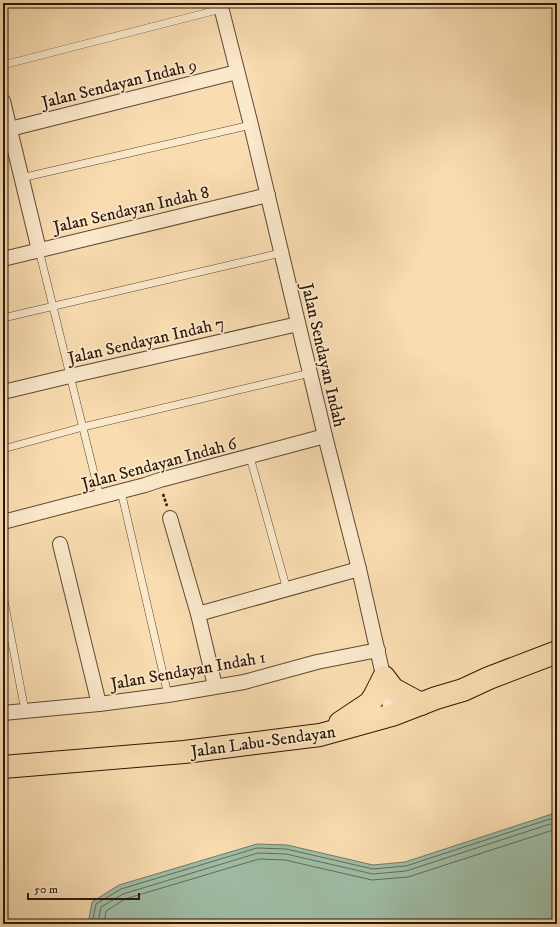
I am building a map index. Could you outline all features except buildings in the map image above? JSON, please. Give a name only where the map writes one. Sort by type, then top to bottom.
[{"type":"main road","name":"Jalan Labu-Sendayan","points":[[3,767],[184,752],[320,735],[392,715],[463,690],[489,678],[557,652]]},
{"type":"main road","points":[[384,676],[394,689],[421,704]]},
{"type":"main road","points":[[320,735],[352,716],[370,703],[376,696],[384,676]]},
{"type":"street","name":"Jalan Sendayan Indah","points":[[220,6],[251,125],[325,436],[359,570],[392,715]]},
{"type":"street","name":"Jalan Sendayan Indah 9","points":[[10,129],[237,72]]},
{"type":"street","points":[[3,101],[39,250]]},
{"type":"street","name":"Jalan Sendayan Indah 8","points":[[3,259],[268,195]]},
{"type":"street","name":"Jalan Sendayan Indah 7","points":[[3,392],[298,324]]},
{"type":"street","name":"Jalan Sendayan Indah 6","points":[[3,522],[325,436]]},
{"type":"street","points":[[170,518],[198,614],[215,686]]},
{"type":"street","points":[[60,544],[99,704]]},
{"type":"street","points":[[198,614],[359,570]]},
{"type":"street","name":"Jalan Sendayan Indah 1","points":[[3,713],[99,704],[168,695],[244,682],[317,662],[378,650]]},
{"type":"lane","points":[[3,65],[220,6]]},
{"type":"lane","points":[[21,178],[251,125]]},
{"type":"lane","points":[[39,250],[100,497]]},
{"type":"lane","points":[[3,318],[53,305],[281,253]]},
{"type":"lane","points":[[3,449],[83,427],[310,373]]},
{"type":"lane","points":[[250,457],[287,590]]},
{"type":"lane","points":[[121,491],[168,695]]},
{"type":"lane","points":[[3,595],[25,711]]},
{"type":"path","points":[[160,480],[170,518]]},
{"type":"water","points":[[552,814],[557,817],[557,924],[88,924],[92,902],[119,885],[257,844],[287,845],[373,865],[405,862]]}]
